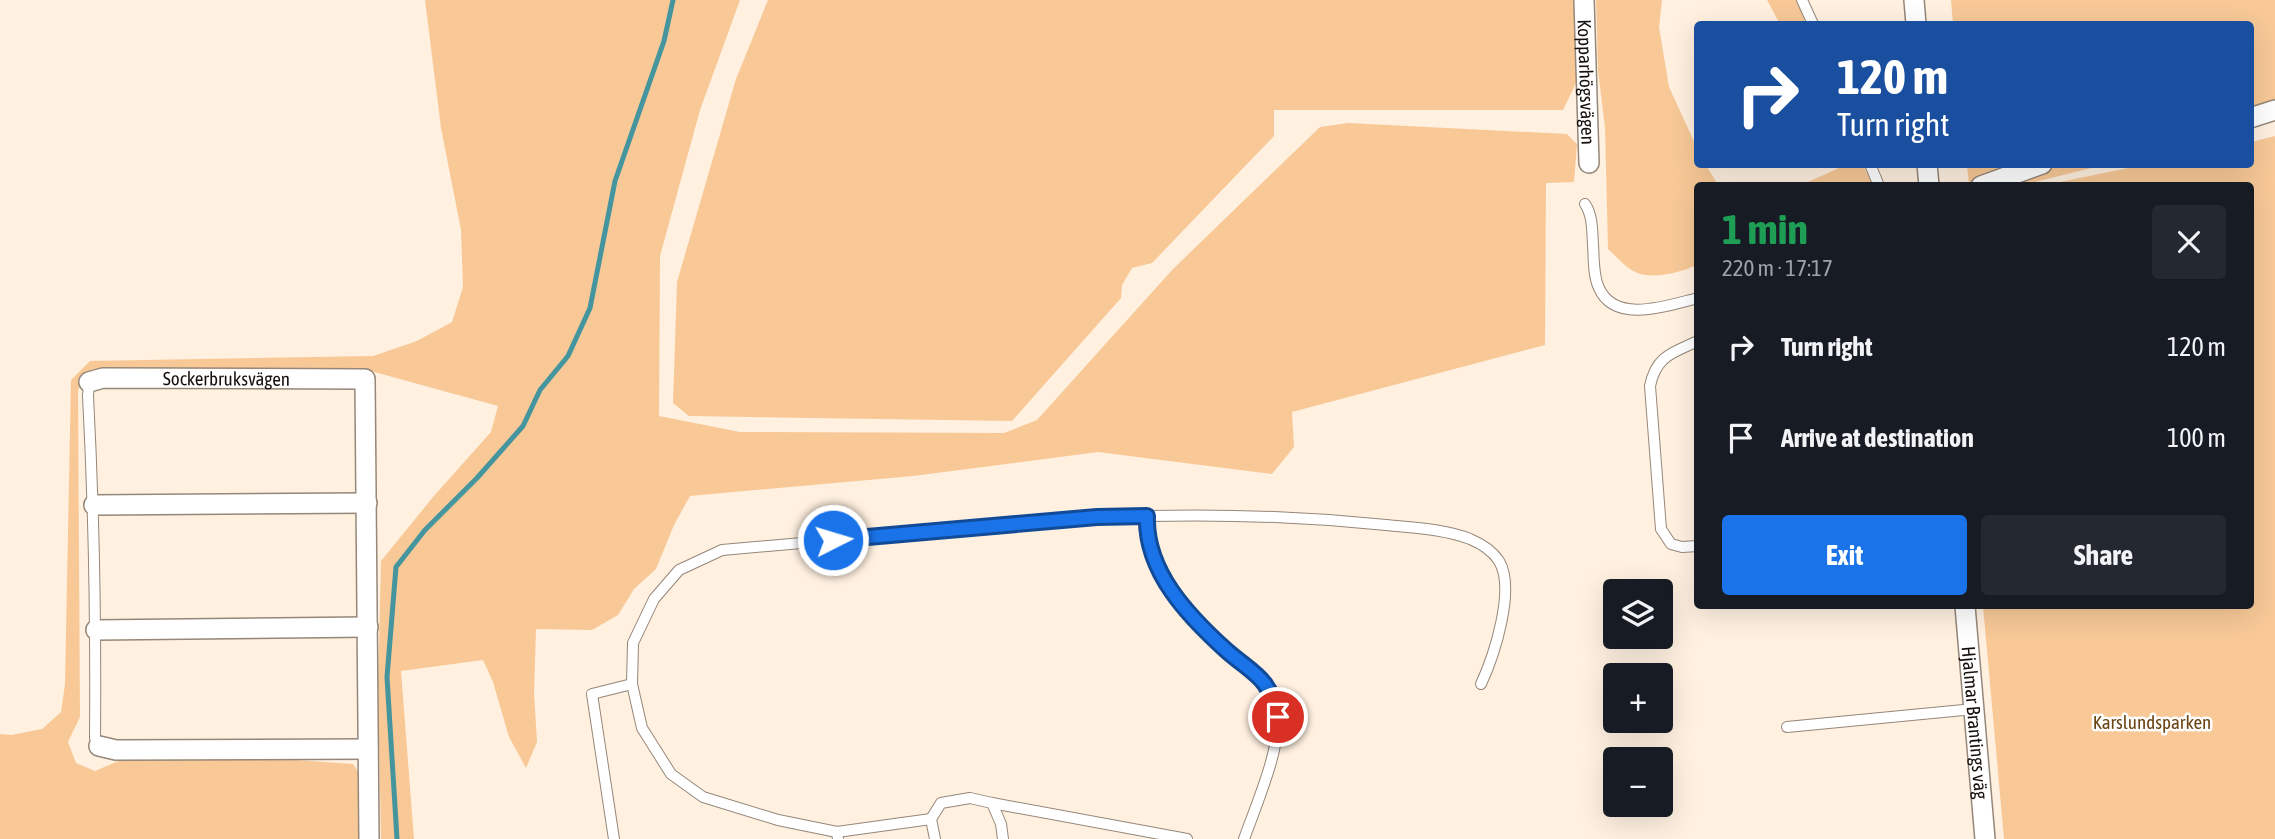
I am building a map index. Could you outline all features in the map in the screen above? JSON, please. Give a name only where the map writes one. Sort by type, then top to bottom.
[{"type":"street","name":"Kopparhögsvägen","points":[[1584,0],[1589,163]]},
{"type":"street","points":[[1914,0],[1916,21]]},
{"type":"street","points":[[2254,117],[2275,110]]},
{"type":"street","points":[[1992,182],[2031,168]]},
{"type":"street","name":"Sockerbruksvägen","points":[[89,382],[103,378],[365,379],[369,839]]},
{"type":"street","points":[[94,505],[367,503]]},
{"type":"street","name":"Hjalmar Brantings väg","points":[[1965,609],[1984,839]]},
{"type":"street","points":[[96,630],[368,627]]},
{"type":"street","name":"Sockerbruksvägen","points":[[99,746],[116,750],[368,748]]},
{"type":"lane","points":[[1802,0],[1812,21]]},
{"type":"lane","points":[[1585,204],[1590,212],[1599,289],[1611,303],[1630,309],[1653,310],[1694,299]]},
{"type":"lane","points":[[1694,343],[1662,357],[1652,373],[1650,386],[1661,529],[1671,544],[1694,546]]},
{"type":"lane","name":"Sockerbruksvägen","points":[[89,382],[96,630],[94,738],[99,746]]},
{"type":"lane","points":[[931,819],[837,835],[703,797],[671,774],[642,729],[632,684],[633,643],[654,599],[679,570],[722,550],[1097,517],[1194,515],[1362,523],[1428,530],[1468,538],[1488,547],[1500,563],[1506,584],[1500,629],[1492,661],[1481,684]]},
{"type":"lane","points":[[1147,516],[1151,553],[1167,584],[1192,616],[1228,652],[1258,675],[1273,694],[1278,717],[1275,744],[1244,839]]},
{"type":"lane","points":[[614,839],[592,694],[632,684]]},
{"type":"lane","points":[[1787,727],[1974,709]]},
{"type":"lane","points":[[935,839],[931,819],[941,803],[971,798],[1187,839]]},
{"type":"lane","points":[[992,803],[1001,824],[1003,839]]},
{"type":"green space","points":[[425,0],[740,0],[700,110],[660,256],[659,416],[740,432],[1004,433],[1037,420],[1173,269],[1320,127],[1348,123],[1567,134],[1577,144],[1574,182],[1546,183],[1545,345],[1292,412],[1294,447],[1272,474],[1098,452],[913,476],[690,496],[674,525],[656,569],[634,589],[618,615],[592,630],[536,629],[534,693],[537,742],[526,768],[509,737],[493,682],[483,660],[401,671],[414,839],[381,839],[378,687],[381,561],[491,432],[498,406],[367,370],[93,369],[81,382],[78,391],[80,717],[68,742],[76,763],[95,771],[123,759],[253,757],[353,764],[359,773],[359,839],[0,839],[0,734],[11,735],[42,729],[61,712],[65,684],[71,380],[90,361],[373,356],[417,341],[452,322],[463,287],[461,230],[441,128]]},
{"type":"green space","points":[[768,0],[1577,0],[1576,83],[1563,110],[1274,110],[1274,136],[1152,263],[1132,268],[1122,285],[1121,298],[1012,421],[689,416],[673,403],[677,282],[736,79]]},
{"type":"green space","points":[[1596,0],[1662,0],[1659,27],[1669,87],[1694,141],[1694,168],[1708,168],[1716,182],[1694,182],[1694,266],[1665,274],[1640,274],[1626,266],[1608,249],[1605,128],[1598,70]]},
{"type":"green space","points":[[1767,0],[1797,0],[1805,21],[1778,21]]},
{"type":"green space","points":[[1951,0],[2275,0],[2275,121],[2254,126],[2254,21],[1953,21]]},
{"type":"green space","name":"Karslundsparken","points":[[2275,136],[2275,839],[2004,839],[1983,609],[2254,609],[2254,182],[2060,182],[2128,168],[2254,168],[2254,141]]},
{"type":"green space","points":[[1864,168],[1872,182],[1808,182],[1837,169]]},
{"type":"green space","points":[[1967,168],[2091,168],[2035,182],[1969,182]]},
{"type":"waterway","points":[[397,839],[387,677],[396,567],[425,530],[477,478],[523,426],[540,390],[568,356],[590,308],[615,181],[664,41],[673,0]]},
{"type":"route","points":[[833,540],[1097,517],[1147,516],[1151,553],[1167,584],[1192,616],[1228,652],[1258,675],[1273,694],[1278,717]]}]
